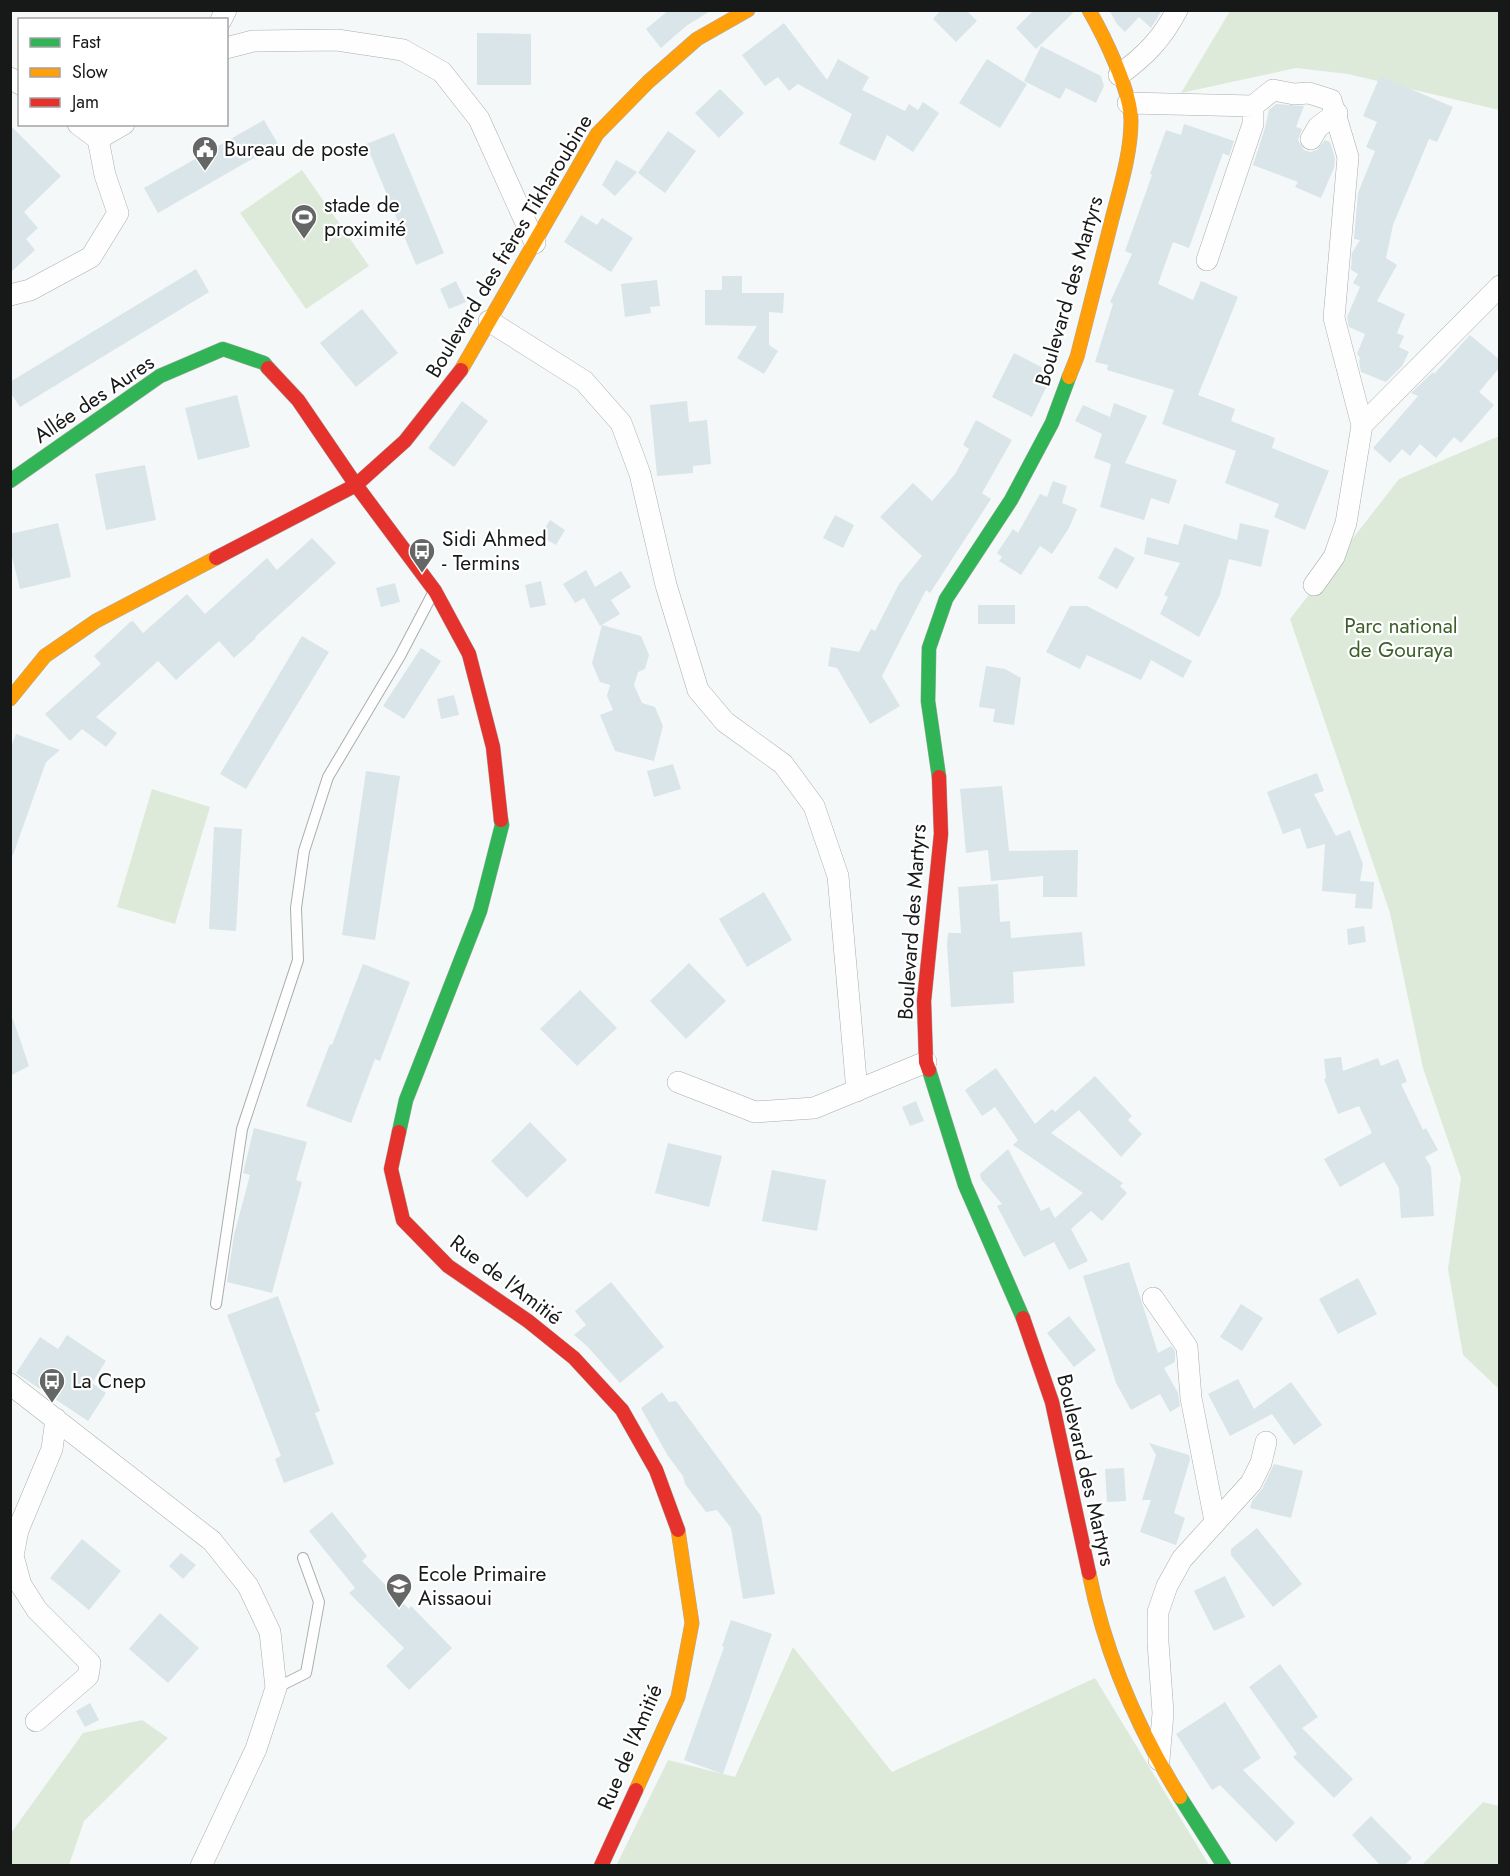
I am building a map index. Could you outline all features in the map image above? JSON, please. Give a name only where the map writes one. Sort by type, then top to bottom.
[{"type":"street","name":"Boulevard des frères Tikharoubine","points":[[10,699],[45,656],[96,621],[356,485],[405,441],[457,377],[597,134],[648,82],[697,39],[748,10]]},
{"type":"street","name":"Boulevard des Martyrs","points":[[1089,10],[1104,36],[1119,75],[1131,120],[1126,160],[1077,357],[1052,423],[1011,500],[946,599],[929,648],[928,701],[938,763],[941,834],[924,1001],[926,1062],[964,1185],[1022,1315],[1052,1402],[1076,1505],[1095,1602],[1121,1685],[1159,1763],[1224,1866]]},
{"type":"street","points":[[1119,75],[1154,46],[1177,10]]},
{"type":"street","points":[[228,47],[253,41],[337,40],[403,50],[442,72],[479,119],[534,243]]},
{"type":"street","points":[[1128,103],[1253,106],[1273,90],[1322,96],[1331,100],[1337,113],[1348,156],[1334,318],[1362,425],[1346,523],[1334,557],[1314,585]]},
{"type":"street","points":[[1207,260],[1253,124],[1253,106]]},
{"type":"street","points":[[1311,139],[1318,127],[1337,113]]},
{"type":"street","points":[[10,295],[30,290],[91,257],[118,213],[105,176],[98,139],[81,126]]},
{"type":"street","points":[[98,139],[121,126]]},
{"type":"street","points":[[1362,425],[1500,286]]},
{"type":"street","points":[[489,321],[584,381],[621,423],[640,474],[666,585],[698,690],[725,722],[783,764],[814,806],[838,876],[857,1091]]},
{"type":"street","name":"Allée des Aures","points":[[10,481],[160,376],[224,349],[264,363],[298,400],[356,485]]},
{"type":"street","name":"Rue de l'Amitié","points":[[356,485],[435,591],[469,654],[493,747],[502,825],[480,911],[406,1100],[391,1169],[403,1220],[448,1266],[528,1321],[574,1359],[622,1410],[656,1470],[680,1534],[692,1623],[678,1697],[601,1866]]},
{"type":"street","points":[[678,1082],[755,1112],[814,1108],[926,1062]]},
{"type":"street","points":[[1153,1298],[1187,1347],[1191,1398],[1215,1521]]},
{"type":"street","points":[[10,1384],[212,1541],[248,1586],[270,1632],[276,1688],[256,1749],[201,1866]]},
{"type":"street","points":[[36,1721],[88,1676],[90,1663],[37,1610],[21,1585],[14,1556],[18,1530],[52,1449],[56,1419]]},
{"type":"street","points":[[1159,1763],[1163,1713],[1158,1612],[1167,1586],[1182,1558],[1251,1483],[1261,1463],[1266,1442]]},
{"type":"lane","points":[[216,1304],[242,1129],[298,960],[296,908],[304,851],[328,777],[400,656],[435,591]]},
{"type":"lane","points":[[276,1688],[306,1673],[319,1602],[303,1558]]},
{"type":"green space","points":[[1230,11],[1499,11],[1499,110],[1348,74],[1296,68],[1181,93]]},
{"type":"green space","name":"stade de proximité","points":[[302,170],[369,266],[306,309],[240,213]]},
{"type":"green space","name":"Parc national de Gouraya","points":[[1499,436],[1499,1389],[1463,1355],[1448,1269],[1461,1178],[1423,1068],[1390,913],[1290,619],[1399,479]]},
{"type":"green space","points":[[152,789],[210,807],[175,924],[117,907]]},
{"type":"green space","points":[[793,1647],[892,1772],[1095,1678],[1209,1865],[616,1866],[668,1760],[735,1777]]},
{"type":"green space","points":[[142,1720],[168,1738],[84,1821],[69,1865],[11,1865],[11,1833],[83,1733]]},
{"type":"green space","points":[[1483,1802],[1499,1806],[1499,1865],[1422,1865]]},
{"type":"building","points":[[669,10],[712,10],[686,26],[661,48],[646,29]]},
{"type":"building","points":[[941,10],[966,10],[977,21],[956,42],[933,19]]},
{"type":"building","points":[[1034,10],[1072,10],[1073,13],[1036,49],[1016,28]]},
{"type":"building","points":[[1109,10],[1162,10],[1151,28],[1139,17],[1125,32]]},
{"type":"building","points":[[784,23],[827,80],[838,59],[869,77],[862,90],[905,111],[909,104],[918,110],[923,102],[939,113],[913,152],[887,135],[875,161],[839,144],[852,114],[798,84],[789,91],[778,77],[765,86],[742,55]]},
{"type":"building","points":[[477,33],[531,34],[531,85],[477,85]]},
{"type":"building","points":[[1041,46],[1101,76],[1104,86],[1096,103],[1066,88],[1060,99],[1024,81]]},
{"type":"building","points":[[987,59],[1027,84],[1000,128],[959,103]]},
{"type":"building","points":[[1380,76],[1453,107],[1437,142],[1429,139],[1393,225],[1386,258],[1397,265],[1377,301],[1405,314],[1397,333],[1404,336],[1399,347],[1409,352],[1402,366],[1386,382],[1361,372],[1360,358],[1357,354],[1365,334],[1349,327],[1347,317],[1360,287],[1353,283],[1358,274],[1351,270],[1352,253],[1360,240],[1354,239],[1358,193],[1375,151],[1366,147],[1377,122],[1363,116]]},
{"type":"building","points":[[720,89],[744,113],[719,138],[695,113]]},
{"type":"building","points":[[1276,104],[1304,106],[1296,127],[1302,129],[1298,140],[1304,150],[1310,152],[1317,150],[1325,140],[1330,142],[1335,158],[1334,168],[1321,198],[1295,187],[1298,182],[1253,165],[1269,110]]},
{"type":"building","points":[[264,120],[278,144],[158,213],[144,188]]},
{"type":"building","points":[[1184,124],[1234,141],[1229,156],[1223,153],[1189,248],[1173,242],[1158,284],[1193,300],[1201,281],[1238,297],[1198,395],[1235,409],[1231,421],[1275,438],[1272,448],[1329,471],[1305,530],[1274,517],[1279,504],[1225,483],[1236,451],[1162,424],[1174,390],[1107,370],[1108,365],[1095,362],[1113,304],[1110,302],[1132,254],[1125,251],[1166,130],[1181,135]]},
{"type":"building","points":[[10,125],[61,176],[24,212],[38,228],[26,239],[35,250],[10,273]]},
{"type":"building","points":[[668,131],[696,151],[665,193],[638,173]]},
{"type":"building","points":[[394,133],[444,253],[416,265],[366,144]]},
{"type":"building","points":[[616,160],[637,172],[615,196],[602,185]]},
{"type":"building","points":[[581,215],[597,225],[602,218],[633,238],[611,272],[564,242]]},
{"type":"building","points":[[196,269],[209,292],[20,407],[10,392],[10,382]]},
{"type":"building","points":[[722,276],[742,276],[742,293],[784,293],[783,313],[769,312],[769,345],[778,351],[764,374],[737,358],[757,326],[705,325],[705,290],[722,290]]},
{"type":"building","points":[[657,280],[660,306],[650,307],[651,313],[625,317],[621,284]]},
{"type":"building","points":[[456,281],[466,302],[449,309],[440,289]]},
{"type":"building","points":[[362,309],[398,353],[356,387],[320,343]]},
{"type":"building","points":[[1470,335],[1500,360],[1500,367],[1479,392],[1494,405],[1461,443],[1454,437],[1436,458],[1420,444],[1410,456],[1402,449],[1390,463],[1373,448],[1418,396],[1411,393],[1433,372],[1434,374]]},
{"type":"building","points":[[1014,353],[1053,373],[1032,417],[992,397]]},
{"type":"building","points":[[237,395],[250,447],[198,460],[185,408]]},
{"type":"building","points":[[462,401],[488,421],[454,467],[428,448]]},
{"type":"building","points":[[687,401],[689,422],[707,420],[711,464],[693,466],[693,473],[657,476],[650,405]]},
{"type":"building","points":[[1114,403],[1147,416],[1125,463],[1177,480],[1169,504],[1151,498],[1144,520],[1100,507],[1111,464],[1094,458],[1102,434],[1075,421],[1083,405],[1110,417]]},
{"type":"building","points":[[976,420],[1012,440],[982,493],[991,499],[930,593],[926,590],[882,676],[900,706],[870,724],[837,668],[828,666],[831,647],[859,652],[871,629],[875,631],[899,584],[922,556],[880,517],[913,483],[932,501],[955,474],[969,449],[963,445]]},
{"type":"building","points":[[145,465],[156,520],[106,530],[95,474]]},
{"type":"building","points":[[1053,481],[1067,486],[1062,503],[1077,509],[1069,528],[1052,554],[1040,546],[1021,575],[999,561],[1002,557],[997,553],[1013,529],[1018,533],[1040,494],[1047,497]]},
{"type":"building","points":[[835,515],[854,525],[843,548],[823,538]]},
{"type":"building","points":[[550,520],[565,530],[556,545],[540,536]]},
{"type":"building","points":[[58,523],[71,577],[20,589],[10,549],[10,534]]},
{"type":"building","points":[[1240,523],[1269,530],[1261,567],[1229,559],[1220,595],[1199,637],[1160,614],[1168,597],[1164,595],[1180,563],[1144,554],[1147,537],[1178,545],[1184,524],[1237,540]]},
{"type":"building","points":[[312,538],[336,563],[234,658],[219,641],[176,680],[158,661],[96,717],[117,733],[106,747],[82,729],[70,741],[45,714],[101,664],[94,656],[130,622],[133,621],[143,633],[187,594],[205,614],[267,558],[277,570]]},
{"type":"building","points":[[1115,547],[1135,558],[1117,589],[1098,578]]},
{"type":"building","points":[[586,570],[595,587],[621,571],[631,587],[611,600],[620,614],[600,626],[584,598],[575,603],[563,584]]},
{"type":"building","points":[[541,581],[546,605],[530,608],[525,585]]},
{"type":"building","points":[[395,583],[400,602],[381,607],[376,588]]},
{"type":"building","points":[[978,605],[1015,605],[1015,624],[978,624]]},
{"type":"building","points":[[1070,606],[1087,606],[1192,661],[1183,678],[1151,660],[1141,680],[1087,655],[1080,669],[1046,652]]},
{"type":"building","points":[[602,625],[641,636],[649,655],[645,669],[638,672],[634,685],[642,703],[655,707],[663,726],[654,761],[615,751],[600,715],[613,710],[607,696],[610,685],[600,682],[592,663]]},
{"type":"building","points":[[302,636],[329,652],[246,789],[220,774]]},
{"type":"building","points":[[421,648],[441,661],[404,719],[383,706]]},
{"type":"building","points":[[986,666],[1005,669],[1021,678],[1014,725],[993,722],[995,709],[979,707]]},
{"type":"building","points":[[454,695],[459,715],[441,719],[437,699]]},
{"type":"building","points":[[16,734],[60,750],[46,762],[13,855],[10,855],[10,749]]},
{"type":"building","points":[[673,764],[681,789],[654,797],[647,771]]},
{"type":"building","points":[[366,771],[400,776],[375,940],[342,935]]},
{"type":"building","points":[[1317,773],[1324,791],[1314,794],[1336,836],[1350,830],[1363,864],[1360,881],[1374,882],[1372,909],[1355,908],[1356,894],[1322,891],[1325,844],[1307,849],[1300,828],[1283,834],[1267,792]]},
{"type":"building","points":[[1002,786],[1009,851],[1078,850],[1077,897],[1043,897],[1043,876],[991,881],[988,850],[966,853],[960,789]]},
{"type":"building","points":[[214,827],[242,829],[236,931],[209,929]]},
{"type":"building","points":[[998,884],[1000,922],[1010,921],[1011,938],[1082,932],[1085,966],[1013,972],[1014,1003],[951,1007],[947,944],[948,933],[961,933],[958,887]]},
{"type":"building","points":[[764,892],[792,940],[747,967],[719,919]]},
{"type":"building","points":[[1364,926],[1366,942],[1348,945],[1347,929]]},
{"type":"building","points":[[689,963],[726,1001],[686,1039],[650,1001]]},
{"type":"building","points":[[363,964],[410,982],[380,1061],[375,1059],[351,1123],[306,1106]]},
{"type":"building","points":[[580,990],[617,1028],[577,1066],[540,1029]]},
{"type":"building","points":[[13,1019],[29,1066],[10,1076],[10,1020]]},
{"type":"building","points":[[1341,1057],[1343,1071],[1378,1058],[1381,1066],[1398,1059],[1407,1082],[1401,1084],[1423,1130],[1426,1128],[1438,1150],[1425,1157],[1431,1167],[1434,1216],[1401,1218],[1399,1188],[1384,1162],[1340,1187],[1324,1159],[1372,1133],[1359,1106],[1338,1114],[1324,1079],[1326,1078],[1324,1059]]},
{"type":"building","points":[[996,1068],[1035,1124],[1052,1109],[1055,1112],[1095,1076],[1132,1116],[1128,1120],[1142,1134],[1121,1157],[1079,1110],[1051,1133],[1123,1183],[1120,1186],[1127,1193],[1102,1221],[1091,1211],[1071,1229],[1088,1261],[1069,1270],[1054,1242],[1024,1257],[997,1206],[1002,1204],[981,1179],[980,1174],[1008,1149],[1041,1211],[1049,1207],[1055,1218],[1083,1193],[1013,1145],[1018,1140],[995,1107],[982,1116],[965,1090]]},
{"type":"building","points":[[916,1101],[924,1121],[910,1126],[902,1107]]},
{"type":"building","points":[[530,1122],[567,1160],[527,1198],[491,1161]]},
{"type":"building","points":[[254,1128],[307,1142],[296,1180],[302,1182],[272,1293],[227,1282],[234,1235],[250,1175],[243,1173]]},
{"type":"building","points":[[668,1143],[722,1156],[709,1207],[655,1193]]},
{"type":"building","points":[[772,1170],[826,1180],[817,1231],[762,1221]]},
{"type":"building","points":[[1129,1262],[1158,1353],[1171,1346],[1175,1351],[1175,1362],[1164,1368],[1178,1393],[1180,1406],[1170,1412],[1160,1394],[1131,1410],[1116,1383],[1083,1276]]},
{"type":"building","points":[[1358,1278],[1377,1314],[1338,1334],[1319,1299]]},
{"type":"building","points":[[611,1282],[664,1347],[620,1383],[574,1335],[586,1325],[575,1311]]},
{"type":"building","points":[[278,1296],[320,1411],[315,1413],[334,1464],[284,1483],[275,1459],[281,1456],[227,1315]]},
{"type":"building","points":[[1241,1304],[1263,1318],[1242,1351],[1220,1337]]},
{"type":"building","points":[[1069,1316],[1096,1350],[1074,1367],[1047,1333]]},
{"type":"building","points":[[67,1335],[106,1361],[92,1383],[106,1393],[88,1421],[16,1373],[40,1337],[58,1349]]},
{"type":"building","points":[[1238,1379],[1254,1409],[1291,1382],[1322,1425],[1294,1445],[1272,1414],[1230,1436],[1208,1394]]},
{"type":"building","points":[[662,1392],[669,1402],[676,1401],[761,1516],[775,1594],[743,1599],[731,1528],[717,1510],[706,1512],[685,1484],[683,1476],[668,1456],[641,1408]]},
{"type":"building","points":[[1149,1443],[1189,1455],[1190,1460],[1174,1513],[1185,1518],[1176,1545],[1140,1532],[1151,1500],[1142,1500],[1156,1455]]},
{"type":"building","points":[[1274,1464],[1303,1471],[1291,1518],[1250,1508]]},
{"type":"building","points":[[1124,1468],[1126,1501],[1107,1502],[1105,1469]]},
{"type":"building","points":[[332,1512],[367,1556],[362,1561],[409,1609],[411,1606],[452,1648],[409,1690],[386,1666],[404,1648],[349,1593],[355,1588],[309,1531]]},
{"type":"building","points":[[1257,1528],[1302,1584],[1273,1607],[1231,1555],[1231,1549]]},
{"type":"building","points":[[82,1539],[121,1571],[89,1610],[50,1578]]},
{"type":"building","points":[[181,1553],[196,1565],[183,1579],[169,1566]]},
{"type":"building","points":[[1225,1576],[1245,1617],[1214,1631],[1194,1591]]},
{"type":"building","points":[[160,1613],[199,1648],[168,1683],[129,1649]]},
{"type":"building","points":[[731,1620],[772,1634],[723,1774],[684,1760],[724,1647],[722,1646]]},
{"type":"building","points":[[1280,1664],[1318,1717],[1302,1728],[1353,1779],[1334,1798],[1293,1757],[1297,1754],[1249,1687]]},
{"type":"building","points":[[1225,1702],[1261,1758],[1243,1770],[1295,1823],[1276,1842],[1220,1785],[1212,1790],[1176,1734]]},
{"type":"building","points":[[90,1703],[99,1720],[85,1727],[76,1711]]},
{"type":"building","points":[[1371,1816],[1412,1858],[1404,1866],[1381,1866],[1352,1835]]},
{"type":"traffic: fast","points":[[10,481],[160,376],[223,349],[264,363],[268,368]]},
{"type":"traffic: fast","points":[[939,777],[928,701],[929,648],[946,599],[1011,500],[1052,423],[1069,377]]},
{"type":"traffic: fast","points":[[399,1132],[406,1100],[480,911],[502,825],[501,820]]},
{"type":"traffic: fast","points":[[929,1070],[965,1185],[1023,1318]]},
{"type":"traffic: fast","points":[[1180,1797],[1224,1866]]},
{"type":"traffic: slow","points":[[461,370],[597,134],[648,82],[697,39],[748,10]]},
{"type":"traffic: slow","points":[[1069,377],[1077,357],[1122,183],[1131,133],[1130,109],[1122,80],[1089,10]]},
{"type":"traffic: slow","points":[[10,699],[45,656],[96,621],[216,558]]},
{"type":"traffic: slow","points":[[636,1790],[678,1697],[692,1623],[678,1530]]},
{"type":"traffic: slow","points":[[1089,1573],[1104,1632],[1124,1689],[1150,1744],[1180,1797]]},
{"type":"traffic: jam","points":[[268,368],[298,400],[356,485],[435,591],[469,654],[493,747],[501,820]]},
{"type":"traffic: jam","points":[[216,558],[356,485],[405,441],[461,370]]},
{"type":"traffic: jam","points":[[929,1070],[926,1062],[924,1001],[941,834],[939,777]]},
{"type":"traffic: jam","points":[[399,1132],[391,1169],[403,1220],[448,1266],[528,1321],[574,1358],[622,1410],[656,1470],[678,1530]]},
{"type":"traffic: jam","points":[[1023,1318],[1052,1402],[1089,1573]]},
{"type":"traffic: jam","points":[[601,1866],[636,1790]]},
{"type":"place","name":"Bureau de poste","points":[[205,172]]},
{"type":"place","name":"stade de proximité","points":[[304,240]]},
{"type":"place","name":"Sidi Ahmed - Termins","points":[[422,574]]},
{"type":"place","name":"La Cnep","points":[[52,1404]]},
{"type":"place","name":"Ecole Primaire Aissaoui","points":[[399,1609]]}]
